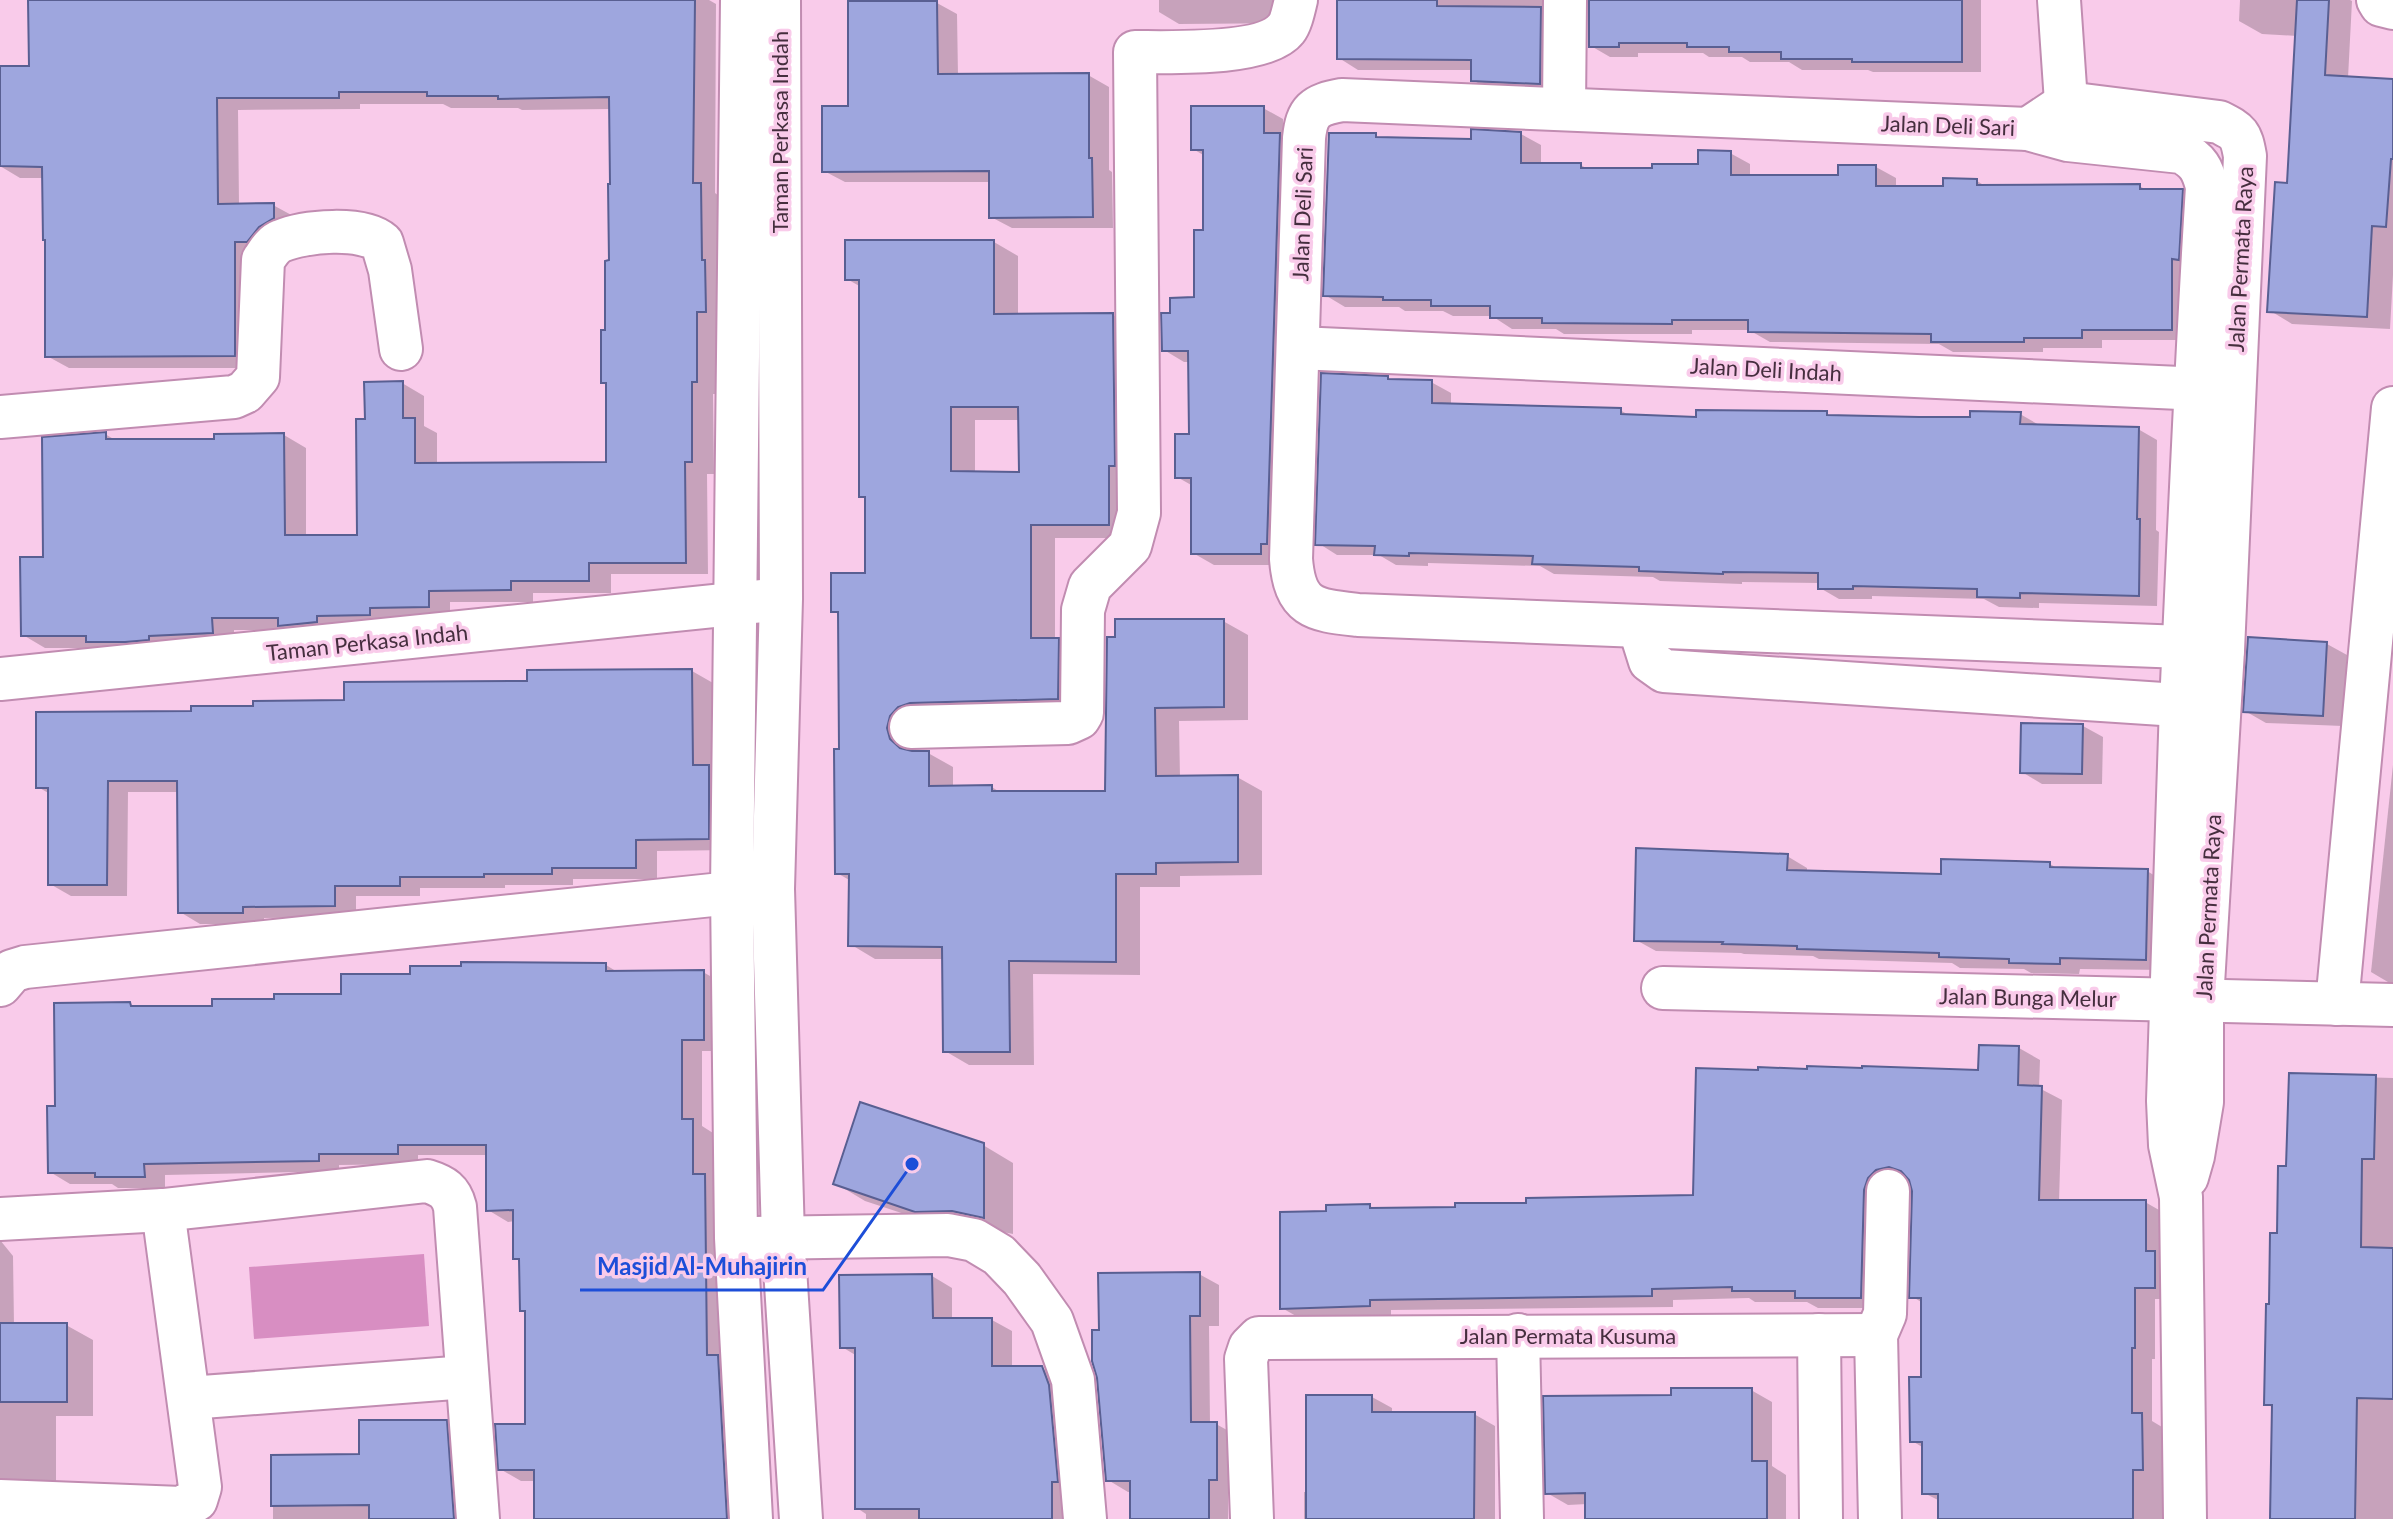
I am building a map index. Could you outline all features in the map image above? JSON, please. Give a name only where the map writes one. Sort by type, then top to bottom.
[{"type":"street","name":"Taman Perkasa Indah","points":[[742,0],[732,891],[736,1238],[751,1519]]},
{"type":"street","name":"Taman Perkasa Indah","points":[[779,0],[781,599],[773,889],[783,1237],[801,1519]]},
{"type":"street","points":[[911,727],[1068,723],[1082,713],[1083,610],[1090,586],[1130,546],[1139,513],[1135,52],[1231,49],[1263,44],[1286,29],[1296,0]]},
{"type":"street","points":[[1564,109],[1565,0]]},
{"type":"street","points":[[2059,0],[2068,122]]},
{"type":"street","points":[[2378,0],[2381,5],[2393,8]]},
{"type":"street","name":"Jalan Deli Sari","points":[[2028,129],[1342,100],[1314,109],[1307,117],[1304,138],[1292,578],[1299,595],[1311,606],[1358,615],[2203,649]]},
{"type":"street","name":"Jalan Permata Raya","points":[[2028,129],[2068,122],[2181,152],[2193,157],[2203,170],[2207,187],[2214,390],[2203,649],[2187,1001],[2168,1101],[2169,1130],[2181,1197],[2185,1519]]},
{"type":"street","points":[[0,417],[234,397],[245,392],[258,377],[263,260],[281,241],[320,232],[370,235],[382,243],[390,270],[401,349]]},
{"type":"street","name":"Jalan Deli Indah","points":[[1298,348],[2214,390]]},
{"type":"street","points":[[2337,1004],[2393,408]]},
{"type":"street","name":"Taman Perkasa Indah","points":[[0,679],[781,599]]},
{"type":"street","points":[[1639,626],[1650,661],[1664,671],[2200,706]]},
{"type":"street","points":[[0,985],[12,971],[25,967],[773,889]]},
{"type":"street","name":"Jalan Bunga Melur","points":[[1663,988],[2393,1005]]},
{"type":"street","points":[[0,1219],[163,1210],[427,1181],[439,1184],[453,1196],[455,1207],[478,1519]]},
{"type":"street","points":[[1880,1519],[1876,1335],[1885,1314],[1888,1191]]},
{"type":"street","points":[[0,1501],[181,1508],[196,1500],[200,1487],[163,1210]]},
{"type":"street","points":[[736,1238],[948,1235],[974,1240],[999,1255],[1022,1279],[1052,1321],[1070,1369],[1085,1519]]},
{"type":"street","points":[[1518,1335],[1522,1519]]},
{"type":"street","points":[[1819,1335],[1821,1519]]},
{"type":"street","name":"Jalan Permata Kusuma","points":[[1252,1519],[1246,1359],[1250,1347],[1259,1338],[1876,1335]]},
{"type":"street","points":[[189,1398],[467,1377]]},
{"type":"shaded area","points":[[424,1254],[429,1326],[254,1339],[249,1267]]},
{"type":"building","points":[[28,0],[695,0],[693,183],[701,183],[706,312],[697,312],[697,382],[692,382],[692,462],[685,462],[686,563],[589,563],[589,581],[511,581],[511,590],[429,591],[429,607],[370,608],[370,615],[317,616],[317,622],[278,626],[278,618],[212,618],[213,633],[149,636],[149,640],[125,642],[86,642],[86,636],[21,636],[20,557],[43,557],[42,437],[106,432],[106,439],[214,439],[214,434],[284,433],[285,535],[357,535],[356,419],[365,419],[364,382],[403,381],[403,418],[415,418],[415,463],[606,462],[606,383],[601,383],[601,330],[605,330],[610,184],[609,97],[498,99],[498,96],[427,96],[427,92],[339,92],[339,98],[217,98],[218,204],[274,203],[274,218],[259,227],[247,242],[235,242],[235,356],[45,357],[42,167],[0,166],[0,66],[29,66]]},
{"type":"building","points":[[1337,0],[1437,0],[1437,6],[1541,7],[1540,84],[1471,81],[1471,60],[1337,59]]},
{"type":"building","points":[[1589,0],[1962,0],[1962,62],[1781,59],[1781,52],[1729,52],[1729,47],[1687,47],[1687,43],[1619,43],[1619,47],[1589,47]]},
{"type":"building","points":[[2297,0],[2329,0],[2325,75],[2393,79],[2393,159],[2386,227],[2372,226],[2367,317],[2267,312],[2275,182],[2287,183]]},
{"type":"building","points":[[848,1],[937,1],[938,74],[1089,73],[1093,217],[989,218],[989,171],[822,172],[822,106],[848,106]]},
{"type":"building","points":[[1191,106],[1264,106],[1264,133],[1280,133],[1267,544],[1261,544],[1261,554],[1191,554],[1191,478],[1175,478],[1175,434],[1189,434],[1188,351],[1162,351],[1161,313],[1170,313],[1170,298],[1194,297],[1194,230],[1203,230],[1203,150],[1191,150]]},
{"type":"building","points":[[1471,129],[1521,132],[1521,163],[1581,163],[1581,168],[1652,168],[1652,164],[1698,164],[1698,150],[1731,151],[1731,175],[1838,175],[1838,165],[1876,165],[1876,186],[1943,186],[1943,178],[1977,179],[1977,185],[2140,184],[2140,189],[2183,189],[2179,260],[2172,259],[2172,330],[2082,330],[2082,338],[2024,338],[2024,342],[1931,342],[1931,334],[1748,332],[1748,320],[1672,320],[1672,324],[1542,323],[1542,318],[1490,318],[1490,306],[1431,306],[1431,300],[1323,296],[1329,133],[1471,139]]},
{"type":"building","points":[[845,240],[994,240],[994,314],[1113,313],[1115,466],[1109,466],[1109,525],[1031,525],[1031,638],[1059,638],[1058,699],[910,703],[898,707],[890,716],[887,728],[890,739],[900,748],[929,751],[929,786],[992,785],[992,791],[1105,791],[1107,637],[1115,637],[1115,619],[1224,619],[1224,707],[1155,708],[1156,776],[1238,775],[1238,862],[1156,863],[1156,874],[1116,874],[1116,962],[1009,961],[1010,1052],[943,1052],[942,947],[848,946],[849,874],[835,874],[834,749],[839,749],[838,612],[831,612],[831,573],[865,573],[865,497],[859,497],[859,280],[845,280]],"holes":[[[951,407],[1018,407],[1019,472],[951,471]]]},
{"type":"building","points":[[1321,373],[1432,380],[1432,403],[1621,408],[1621,414],[1696,417],[1696,410],[1827,411],[1827,415],[1919,417],[1970,417],[1970,411],[2021,412],[2020,424],[2139,427],[2139,596],[2020,593],[2020,598],[1977,597],[1977,589],[1853,586],[1853,589],[1818,589],[1818,573],[1639,571],[1639,567],[1532,564],[1533,556],[1374,555],[1375,546],[1315,545]]},
{"type":"building","points":[[2248,637],[2327,642],[2323,716],[2243,712]]},
{"type":"building","points":[[692,669],[693,765],[709,765],[709,839],[636,840],[636,868],[552,868],[552,874],[484,874],[484,877],[400,877],[400,886],[335,886],[335,906],[243,907],[243,913],[178,913],[177,781],[108,781],[107,885],[48,885],[48,788],[36,788],[36,712],[191,711],[191,706],[253,706],[253,701],[344,700],[344,682],[527,681],[527,670]]},
{"type":"building","points":[[2021,723],[2083,724],[2082,774],[2020,773]]},
{"type":"building","points":[[1636,848],[1788,854],[1787,870],[1941,874],[1941,859],[2050,862],[2050,867],[2148,869],[2146,960],[2060,958],[2060,964],[2009,963],[2009,959],[1939,957],[1939,953],[1797,949],[1797,946],[1723,942],[1634,941]]},
{"type":"building","points":[[461,962],[606,963],[606,971],[704,970],[704,1040],[682,1040],[682,1119],[693,1119],[693,1174],[705,1174],[707,1355],[718,1355],[727,1519],[534,1519],[534,1470],[498,1470],[495,1424],[525,1424],[525,1311],[520,1311],[519,1259],[513,1259],[513,1210],[486,1211],[486,1145],[398,1145],[398,1154],[319,1154],[319,1161],[144,1164],[145,1177],[48,1173],[47,1106],[55,1106],[54,1003],[130,1002],[131,1006],[212,1006],[212,999],[274,999],[274,994],[341,994],[341,974],[410,974],[410,966],[461,966]]},
{"type":"building","points":[[1979,1045],[2019,1046],[2018,1085],[2042,1086],[2039,1200],[2146,1200],[2146,1251],[2155,1251],[2155,1288],[2135,1288],[2132,1413],[2142,1413],[2143,1470],[2133,1470],[2133,1519],[1938,1519],[1938,1494],[1922,1494],[1922,1442],[1910,1442],[1909,1377],[1921,1377],[1921,1298],[1909,1298],[1912,1191],[1909,1180],[1901,1171],[1889,1167],[1876,1170],[1868,1178],[1864,1190],[1861,1298],[1795,1298],[1795,1291],[1732,1291],[1732,1287],[1652,1289],[1652,1296],[1370,1300],[1370,1306],[1280,1309],[1280,1212],[1326,1211],[1326,1205],[1455,1207],[1455,1203],[1526,1203],[1526,1198],[1693,1195],[1696,1068],[1758,1070],[1758,1067],[1807,1069],[1807,1066],[1862,1066],[1978,1070]]},
{"type":"building","points":[[2289,1073],[2376,1075],[2374,1159],[2362,1159],[2361,1247],[2393,1248],[2393,1399],[2357,1398],[2355,1519],[2270,1519],[2272,1405],[2264,1405],[2266,1304],[2269,1304],[2270,1233],[2277,1233],[2278,1166],[2286,1166]]},
{"type":"building","points":[[860,1102],[984,1143],[984,1218],[952,1211],[915,1212],[833,1184]]},
{"type":"building","points":[[1200,1272],[1200,1316],[1190,1316],[1191,1422],[1217,1422],[1217,1480],[1209,1480],[1209,1519],[1130,1519],[1130,1481],[1106,1481],[1097,1378],[1092,1361],[1092,1330],[1099,1330],[1098,1273]]},
{"type":"building","points":[[932,1274],[933,1318],[992,1318],[992,1366],[1042,1366],[1049,1385],[1058,1482],[1052,1482],[1052,1519],[919,1519],[919,1509],[855,1509],[855,1348],[840,1348],[839,1275]]},
{"type":"building","points":[[0,1323],[67,1323],[67,1402],[0,1402]]},
{"type":"building","points":[[1671,1388],[1752,1388],[1752,1461],[1767,1461],[1767,1519],[1585,1519],[1585,1493],[1545,1494],[1543,1396],[1671,1395]]},
{"type":"building","points":[[1306,1395],[1372,1395],[1372,1412],[1475,1412],[1474,1519],[1306,1519]]},
{"type":"building","points":[[359,1420],[447,1420],[454,1519],[369,1519],[369,1505],[271,1506],[271,1455],[359,1454]]},
{"type":"place","name":"Masjid Al-Muhajirin","points":[[912,1164]]}]
